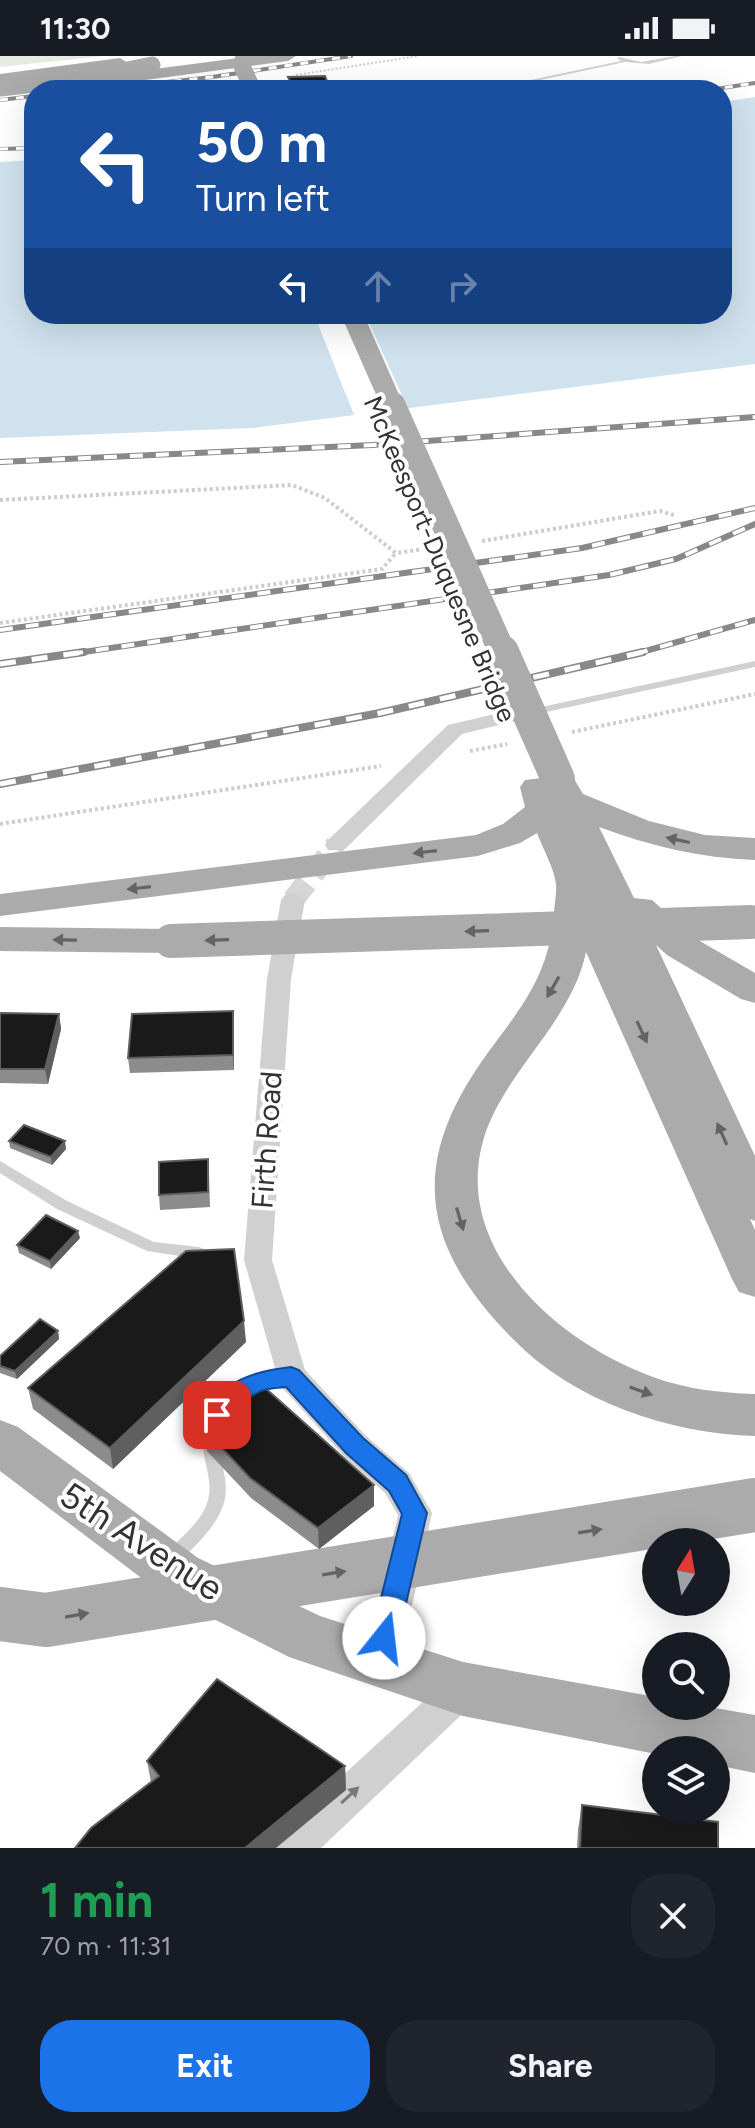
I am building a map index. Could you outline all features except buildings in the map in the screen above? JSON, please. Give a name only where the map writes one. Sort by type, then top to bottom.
[{"type":"main road","points":[[65,80],[266,56]]},
{"type":"main road","points":[[66,80],[288,56]]},
{"type":"main road","points":[[68,80],[157,60],[185,58],[237,59],[248,80]]},
{"type":"main road","points":[[237,59],[240,80]]},
{"type":"main road","points":[[1,87],[24,84]]},
{"type":"main road","points":[[1,87],[24,85]]},
{"type":"main road","points":[[1,87],[24,85]]},
{"type":"main road","name":"McKeesport-Duquesne Bridge","points":[[340,324],[551,792]]},
{"type":"main road","name":"McKeesport-Duquesne Bridge","points":[[356,324],[551,792]]},
{"type":"main road","points":[[551,792],[629,829],[682,842],[755,849]]},
{"type":"main road","points":[[551,792],[755,1279]]},
{"type":"main road","points":[[0,905],[478,845],[513,836],[534,821],[551,792]]},
{"type":"main road","points":[[589,878],[680,946],[755,990]]},
{"type":"main road","points":[[589,878],[755,1204]]},
{"type":"main road","points":[[589,878],[558,981],[483,1092],[462,1145],[453,1184],[457,1213],[473,1258],[511,1309],[552,1347],[603,1378],[686,1407],[755,1415]]},
{"type":"main road","points":[[0,939],[171,941],[753,922]]},
{"type":"main road","name":"5th Avenue","points":[[0,1442],[179,1575],[309,1639],[463,1689],[755,1744]]},
{"type":"main road","points":[[0,1614],[46,1620],[755,1505]]},
{"type":"street","points":[[336,845],[455,729],[521,714]]},
{"type":"street","name":"Firth Road","points":[[291,1376],[250,1259],[279,979],[293,900]]},
{"type":"street","points":[[291,1376],[355,1446],[397,1483],[415,1513],[392,1615],[377,1661]]},
{"type":"street","points":[[293,1848],[463,1689]]},
{"type":"lane","points":[[617,56],[623,62]]},
{"type":"lane","points":[[535,80],[623,62],[650,64],[680,56]]},
{"type":"lane","points":[[521,714],[755,664]]},
{"type":"lane","points":[[0,1166],[62,1205],[152,1247],[213,1255]]},
{"type":"lane","points":[[166,1565],[204,1525],[214,1506],[218,1492],[217,1467],[211,1446],[217,1415],[243,1388],[261,1380],[291,1376]]},
{"type":"path","points":[[0,500],[292,485],[325,498],[396,553]]},
{"type":"path","points":[[470,542],[660,511],[677,516]]},
{"type":"path","points":[[0,623],[382,569],[396,553],[426,549]]},
{"type":"path","points":[[564,734],[755,694]]},
{"type":"path","points":[[0,824],[516,743]]},
{"type":"shaded area","points":[[0,56],[104,56],[0,67]]},
{"type":"water","points":[[755,97],[755,364],[252,428],[0,438],[0,162],[24,161],[24,324],[732,324],[732,100]]},
{"type":"pier","points":[[318,324],[370,324],[410,413],[356,420]]},
{"type":"tunnel","points":[[293,900],[336,845]]},
{"type":"railway","points":[[185,80],[351,56]]},
{"type":"railway","points":[[732,86],[755,83]]},
{"type":"railway","points":[[0,100],[24,97]]},
{"type":"railway","points":[[0,149],[24,148]]},
{"type":"railway","points":[[0,462],[372,445],[755,417]]},
{"type":"railway","points":[[0,630],[582,548],[755,508]]},
{"type":"railway","points":[[70,654],[609,575],[676,559],[755,524]]},
{"type":"railway","points":[[638,653],[755,620]]},
{"type":"railway","points":[[70,654],[84,652]]},
{"type":"railway","points":[[638,653],[643,652]]},
{"type":"railway","points":[[0,784],[380,713],[638,653]]},
{"type":"railway","points":[[0,664],[70,654]]},
{"type":"route","points":[[217,1415],[225,1403],[243,1388],[261,1380],[291,1376],[355,1446],[397,1483],[415,1513],[384,1638]]}]
